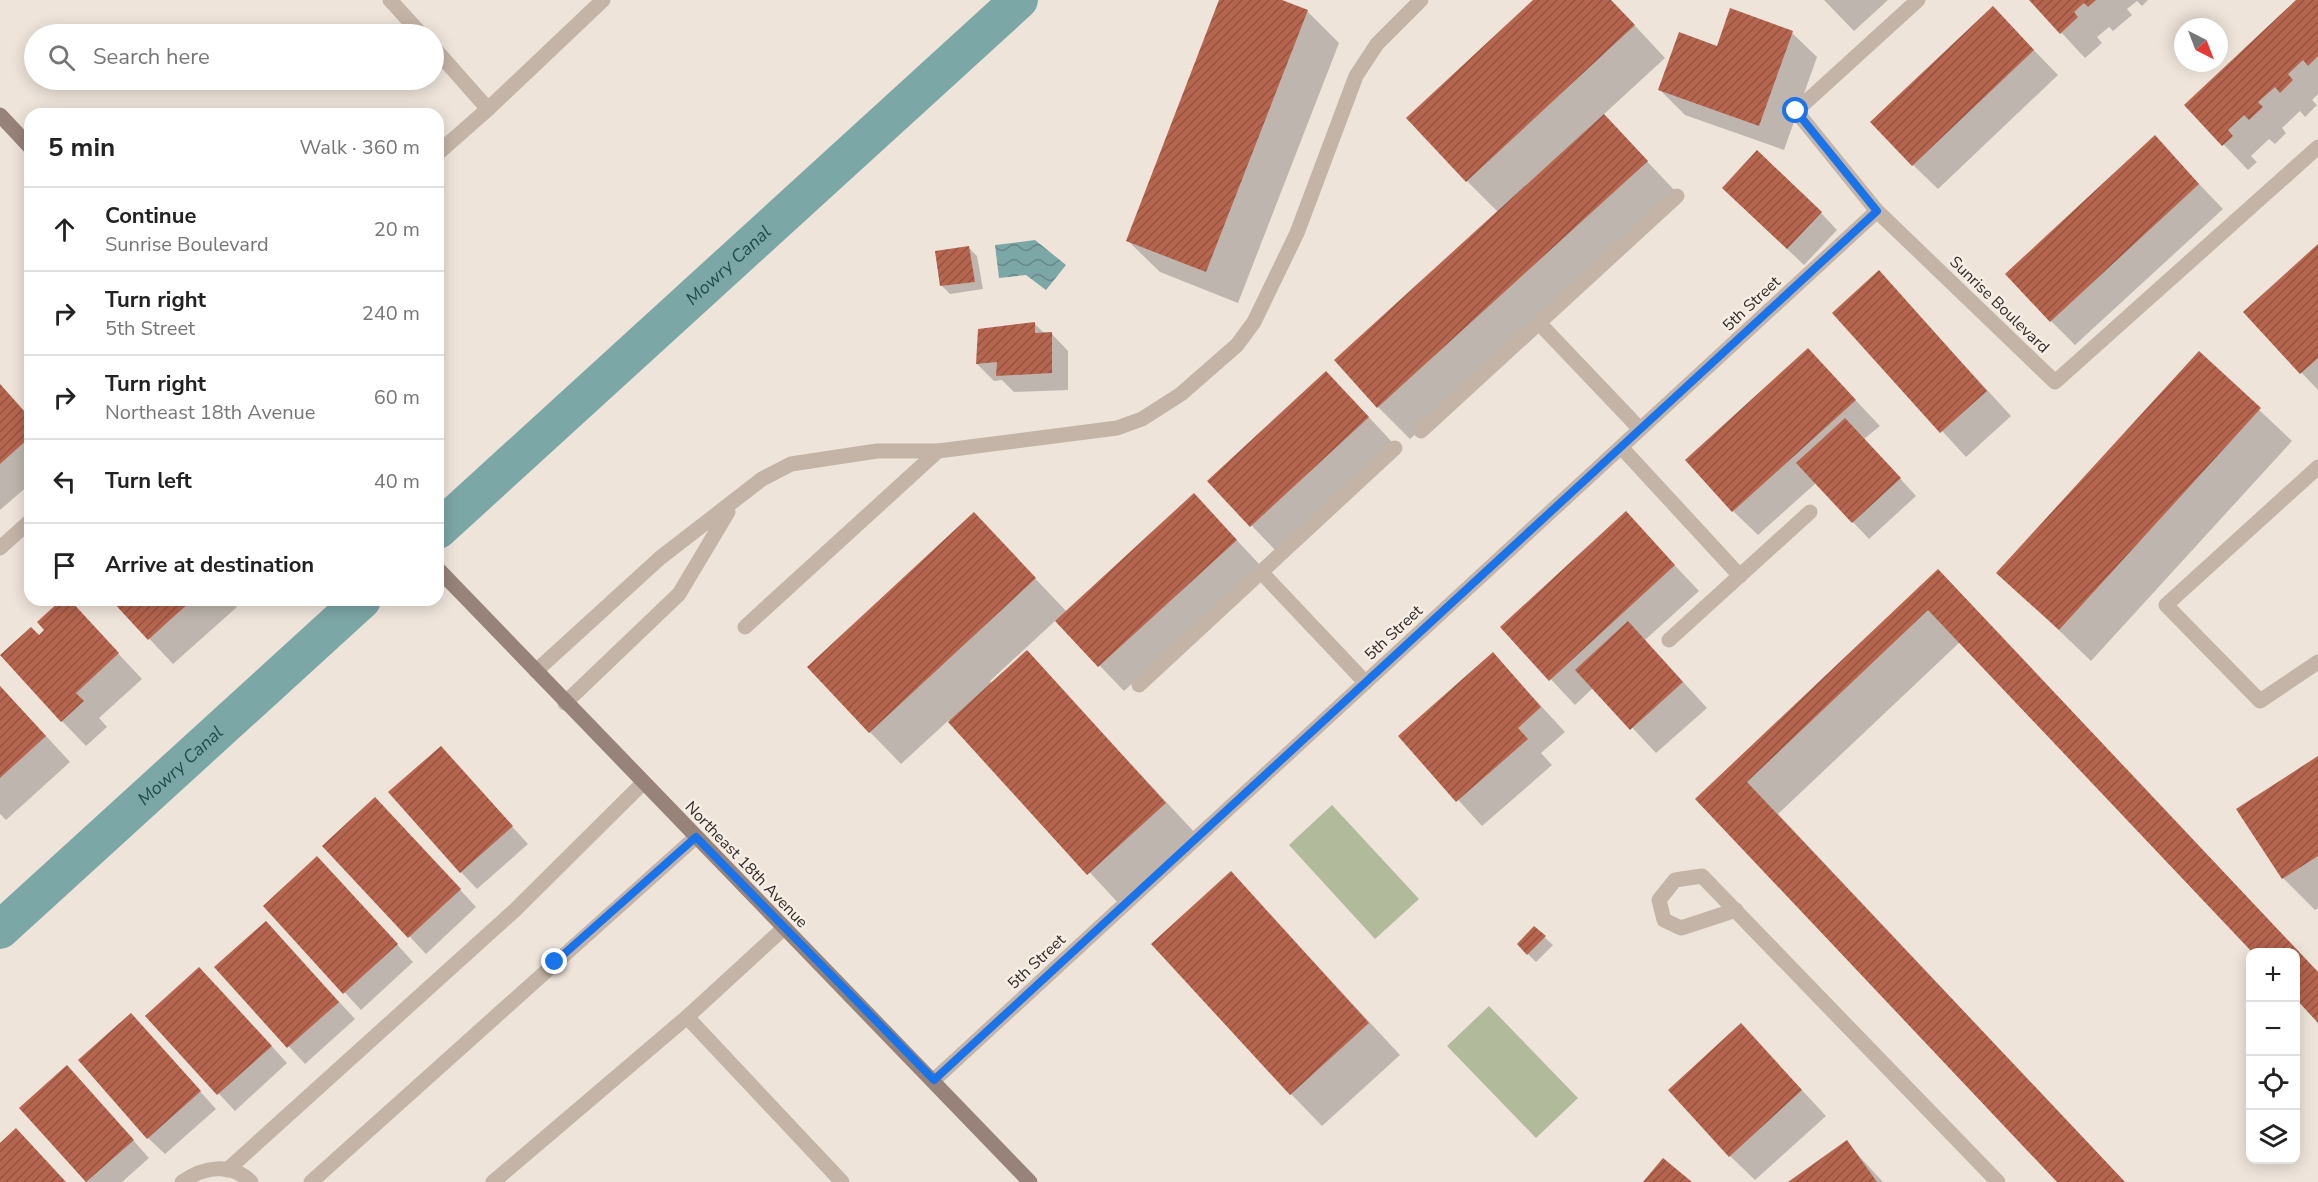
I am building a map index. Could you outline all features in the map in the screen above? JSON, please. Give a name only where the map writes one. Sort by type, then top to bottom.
[{"type":"street","points":[[390,0],[412,24]]},
{"type":"street","points":[[444,148],[603,0]]},
{"type":"street","points":[[536,671],[660,558],[733,504],[762,479],[791,464],[877,451],[938,451],[1118,428],[1163,407],[1212,369],[1237,345],[1254,322],[1297,233],[1356,76],[1377,44],[1420,0]]},
{"type":"street","name":"Sunrise Boulevard","points":[[1918,0],[1796,111],[1877,211],[2055,382],[2318,147]]},
{"type":"street","points":[[444,59],[488,109]]},
{"type":"street","points":[[0,115],[24,141]]},
{"type":"street","points":[[1421,431],[1677,196]]},
{"type":"street","name":"5th Street","points":[[934,1080],[1877,211]]},
{"type":"street","points":[[1539,323],[1640,429]]},
{"type":"street","points":[[1621,447],[1740,576]]},
{"type":"street","points":[[1139,685],[1395,448]]},
{"type":"street","points":[[745,627],[938,451]]},
{"type":"street","points":[[2318,467],[2166,604],[2260,701],[2318,662]]},
{"type":"street","points":[[566,703],[679,594],[733,504]]},
{"type":"street","points":[[1669,640],[1810,512]]},
{"type":"street","points":[[0,548],[24,526]]},
{"type":"street","points":[[1261,572],[1365,682]]},
{"type":"street","name":"Northeast 18th Avenue","points":[[444,575],[643,783],[934,1080],[1030,1182]]},
{"type":"street","points":[[227,1170],[515,910],[643,783]]},
{"type":"street","points":[[311,1182],[696,837]]},
{"type":"street","points":[[1736,910],[1681,928],[1664,920],[1659,900],[1675,880],[1702,876],[1736,910],[1998,1182]]},
{"type":"street","points":[[493,1182],[687,1017],[784,928]]},
{"type":"street","points":[[687,1017],[842,1182]]},
{"type":"street","points":[[182,1182],[197,1172],[215,1168],[227,1170],[251,1182]]},
{"type":"green space","points":[[1332,805],[1419,899],[1375,939],[1289,845]]},
{"type":"green space","points":[[1489,1006],[1578,1098],[1536,1138],[1447,1046]]},
{"type":"water","points":[[1035,240],[1066,265],[1046,290],[1026,275],[999,278],[995,245]]},
{"type":"building","points":[[1219,0],[1282,0],[1308,10],[1206,272],[1126,241]]},
{"type":"building","points":[[1533,0],[1611,0],[1635,25],[1466,182],[1406,118]]},
{"type":"building","points":[[2029,0],[2096,0],[2088,7],[2084,3],[2074,12],[2078,17],[2060,34]]},
{"type":"building","points":[[2296,0],[2318,0],[2318,56],[2308,66],[2303,60],[2288,74],[2293,80],[2280,93],[2275,87],[2258,102],[2263,107],[2249,120],[2244,115],[2228,130],[2233,136],[2222,146],[2184,105],[2219,72],[2228,72],[2228,64]]},
{"type":"building","points":[[1993,6],[2034,50],[1912,166],[1870,122]]},
{"type":"building","points":[[1730,8],[1793,31],[1759,126],[1658,90],[1679,32],[1717,46]]},
{"type":"building","points":[[1604,114],[1648,161],[1377,408],[1334,360]]},
{"type":"building","points":[[2155,135],[2199,184],[2050,322],[2005,274]]},
{"type":"building","points":[[1757,150],[1822,212],[1787,249],[1722,188]]},
{"type":"building","points":[[2318,244],[2318,358],[2300,374],[2243,312]]},
{"type":"building","points":[[969,246],[975,282],[940,286],[935,251]]},
{"type":"building","points":[[1879,270],[1987,391],[1940,433],[1832,313]]},
{"type":"building","points":[[1035,322],[1035,333],[1052,332],[1052,373],[996,376],[997,362],[976,364],[978,329]]},
{"type":"building","points":[[1808,348],[1856,400],[1732,512],[1685,460]]},
{"type":"building","points":[[2199,351],[2261,408],[2059,630],[1996,573]]},
{"type":"building","points":[[1326,371],[1369,417],[1250,527],[1207,481]]},
{"type":"building","points":[[0,384],[24,411],[24,442],[0,464]]},
{"type":"building","points":[[1845,418],[1901,478],[1852,523],[1796,463]]},
{"type":"building","points":[[1194,493],[1237,540],[1098,667],[1055,621]]},
{"type":"building","points":[[1626,511],[1675,565],[1549,681],[1500,627]]},
{"type":"building","points":[[974,512],[1036,578],[869,733],[807,667]]},
{"type":"building","points":[[1938,569],[2295,948],[2248,948],[1928,610],[1747,782],[2125,1182],[2057,1182],[1695,799]]},
{"type":"building","points":[[54,606],[76,606],[119,653],[76,693],[84,701],[61,722],[0,655],[31,627],[39,635],[44,630],[37,622]]},
{"type":"building","points":[[117,606],[185,606],[148,640]]},
{"type":"building","points":[[1628,621],[1683,682],[1630,730],[1575,670]]},
{"type":"building","points":[[1027,650],[1166,803],[1087,875],[948,722]]},
{"type":"building","points":[[1493,652],[1541,707],[1518,728],[1528,739],[1456,802],[1398,736]]},
{"type":"building","points":[[0,686],[46,736],[0,778]]},
{"type":"building","points":[[441,746],[513,826],[460,873],[388,792]]},
{"type":"building","points":[[2318,756],[2318,856],[2282,879],[2236,809]]},
{"type":"building","points":[[375,797],[461,889],[408,938],[322,846]]},
{"type":"building","points":[[317,856],[398,944],[343,994],[263,906]]},
{"type":"building","points":[[1231,871],[1369,1023],[1290,1095],[1151,944]]},
{"type":"building","points":[[266,921],[339,1002],[287,1048],[214,967]]},
{"type":"building","points":[[1534,926],[1546,936],[1527,955],[1517,944]]},
{"type":"building","points":[[2300,953],[2318,972],[2318,1023],[2300,1003]]},
{"type":"building","points":[[199,967],[272,1046],[217,1095],[145,1016]]},
{"type":"building","points":[[131,1013],[201,1091],[147,1139],[78,1060]]},
{"type":"building","points":[[1741,1023],[1802,1090],[1729,1157],[1668,1090]]},
{"type":"building","points":[[67,1065],[134,1140],[86,1182],[19,1108]]},
{"type":"building","points":[[16,1128],[66,1182],[0,1182],[0,1143]]},
{"type":"building","points":[[1847,1140],[1877,1182],[1788,1182]]},
{"type":"building","points":[[1663,1158],[1692,1182],[1643,1182]]},
{"type":"waterway","name":"Mowry Canal","points":[[444,525],[1019,0]]},
{"type":"waterway","name":"Mowry Canal","points":[[0,930],[355,606]]},
{"type":"route","points":[[555,962],[696,837],[934,1080],[1877,211],[1796,111]]}]
